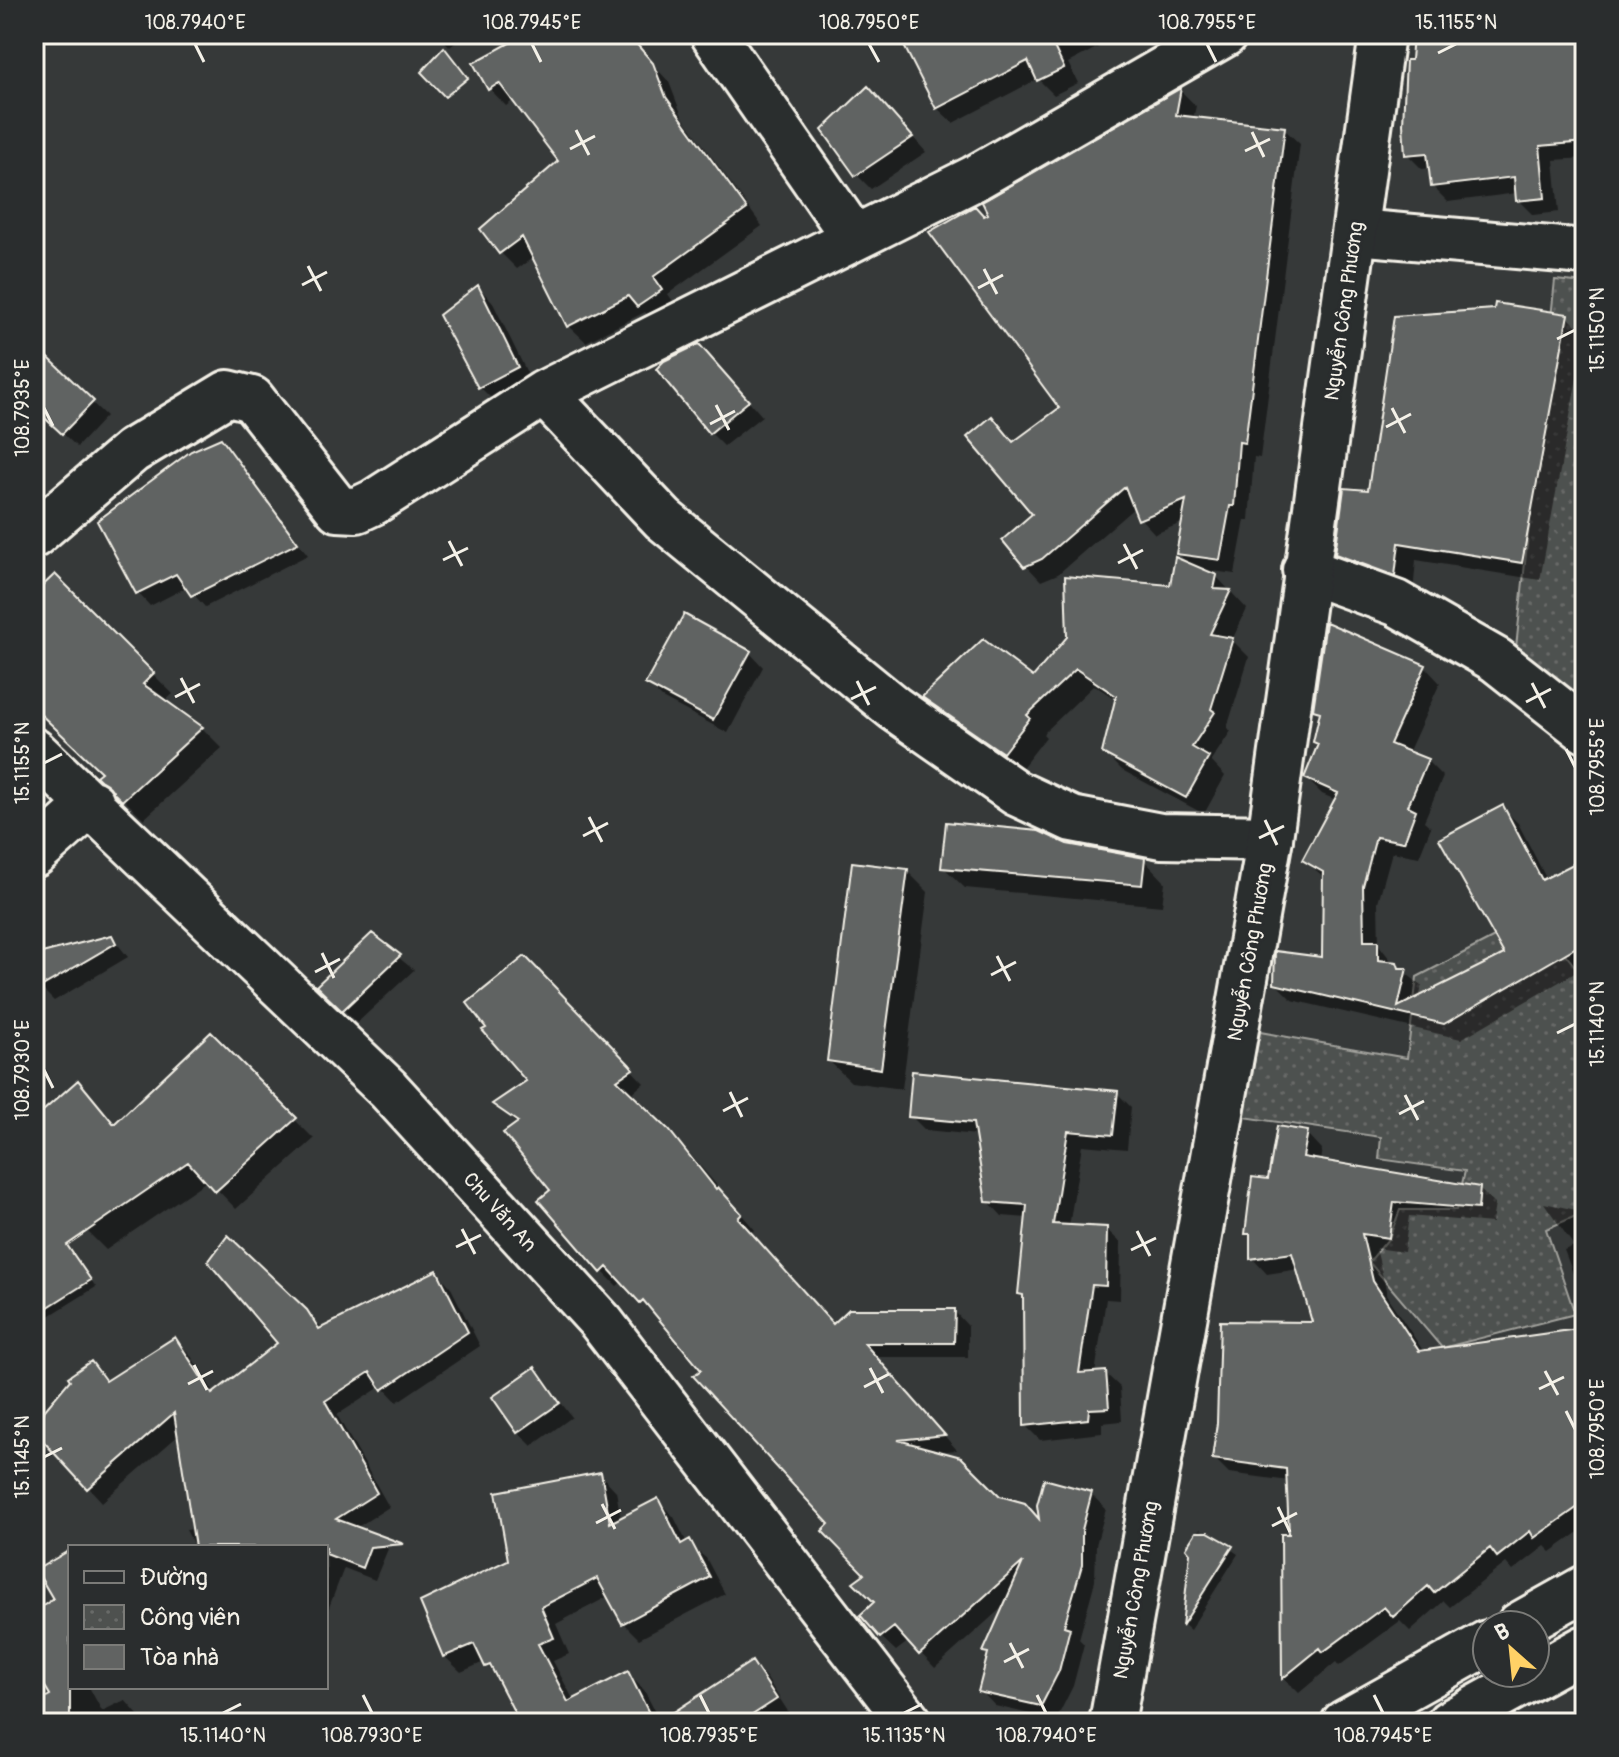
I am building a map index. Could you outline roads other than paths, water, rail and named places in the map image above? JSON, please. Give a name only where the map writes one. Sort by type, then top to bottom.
[{"type":"street","points":[[713,34],[853,236]]},
{"type":"street","points":[[34,535],[132,451],[228,393],[252,399],[338,509],[357,510],[544,393],[853,236],[975,178],[1225,34]]},
{"type":"street","name":"Nguyễn Công Phương","points":[[1112,1723],[1270,838],[1382,34]]},
{"type":"street","points":[[1356,232],[1585,252]]},
{"type":"street","points":[[544,393],[663,519],[894,708],[1016,793],[1072,819],[1161,836],[1270,838]]},
{"type":"street","points":[[1305,570],[1409,610],[1496,660],[1585,730]]},
{"type":"street","name":"Chu Văn An","points":[[34,751],[92,803],[388,1089],[601,1322],[910,1723]]},
{"type":"street","points":[[34,855],[92,803]]},
{"type":"street","points":[[1548,1609],[1585,1588]]},
{"type":"street","points":[[1449,1723],[1585,1648]]},
{"type":"street","points":[[1344,1723],[1471,1652]]}]
